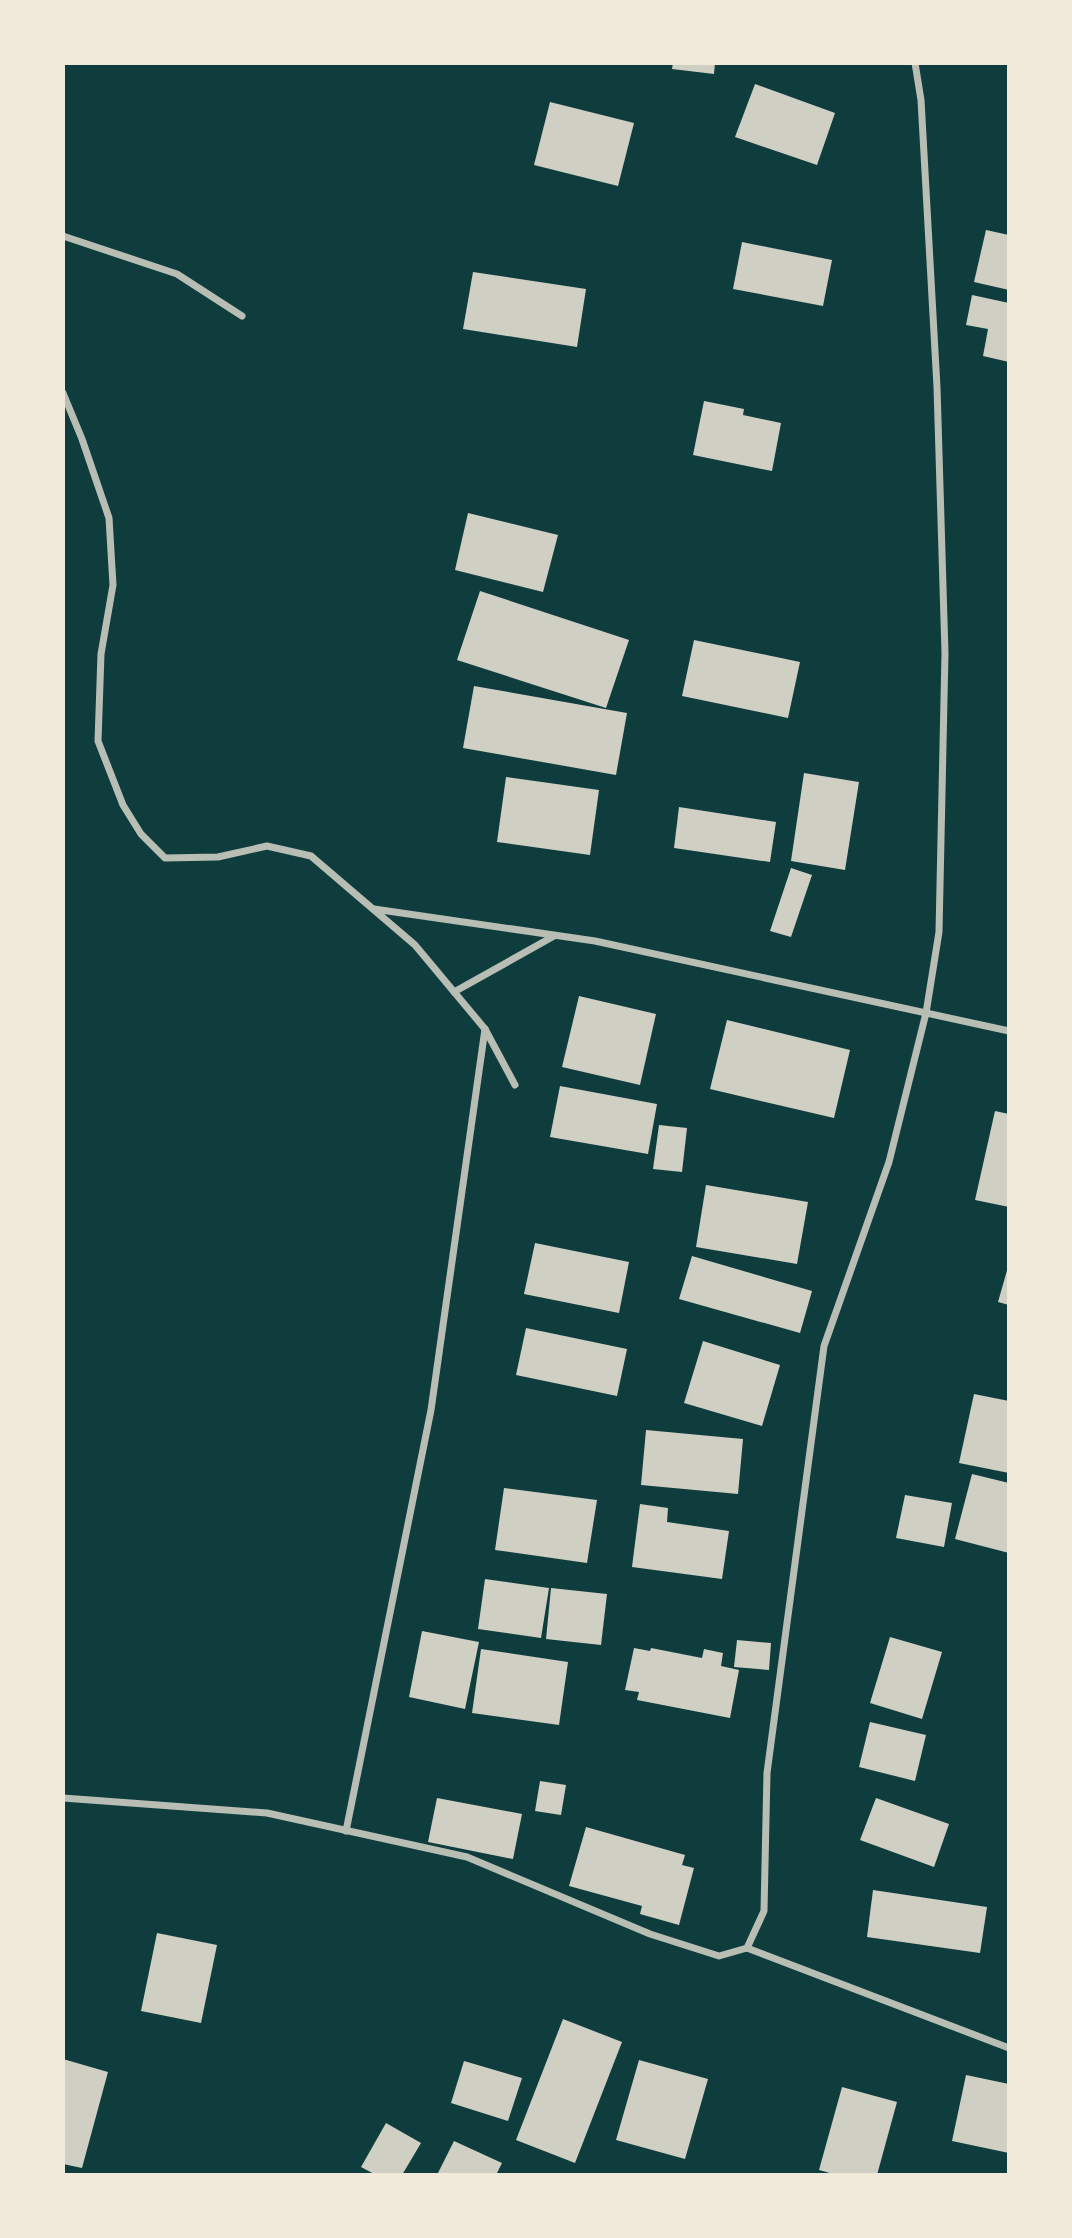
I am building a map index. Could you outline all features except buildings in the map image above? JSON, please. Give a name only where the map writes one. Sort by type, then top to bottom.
[{"type":"street","points":[[747,1948],[764,1911],[766,1773],[824,1346],[889,1162],[926,1013],[939,932],[945,653],[937,387],[921,100],[915,63]]},
{"type":"street","points":[[63,236],[177,274],[242,316]]},
{"type":"street","points":[[63,393],[82,439],[108,517],[113,585],[101,654],[98,741],[123,805],[141,834],[165,858],[218,857],[267,846],[311,856],[415,944],[485,1029],[515,1085]]},
{"type":"street","points":[[373,909],[595,941],[1009,1031]]},
{"type":"street","points":[[454,992],[555,935]]},
{"type":"street","points":[[346,1831],[431,1410],[485,1029]]},
{"type":"street","points":[[63,1798],[267,1813],[467,1857],[650,1934],[719,1956],[747,1948],[1009,2048]]}]
